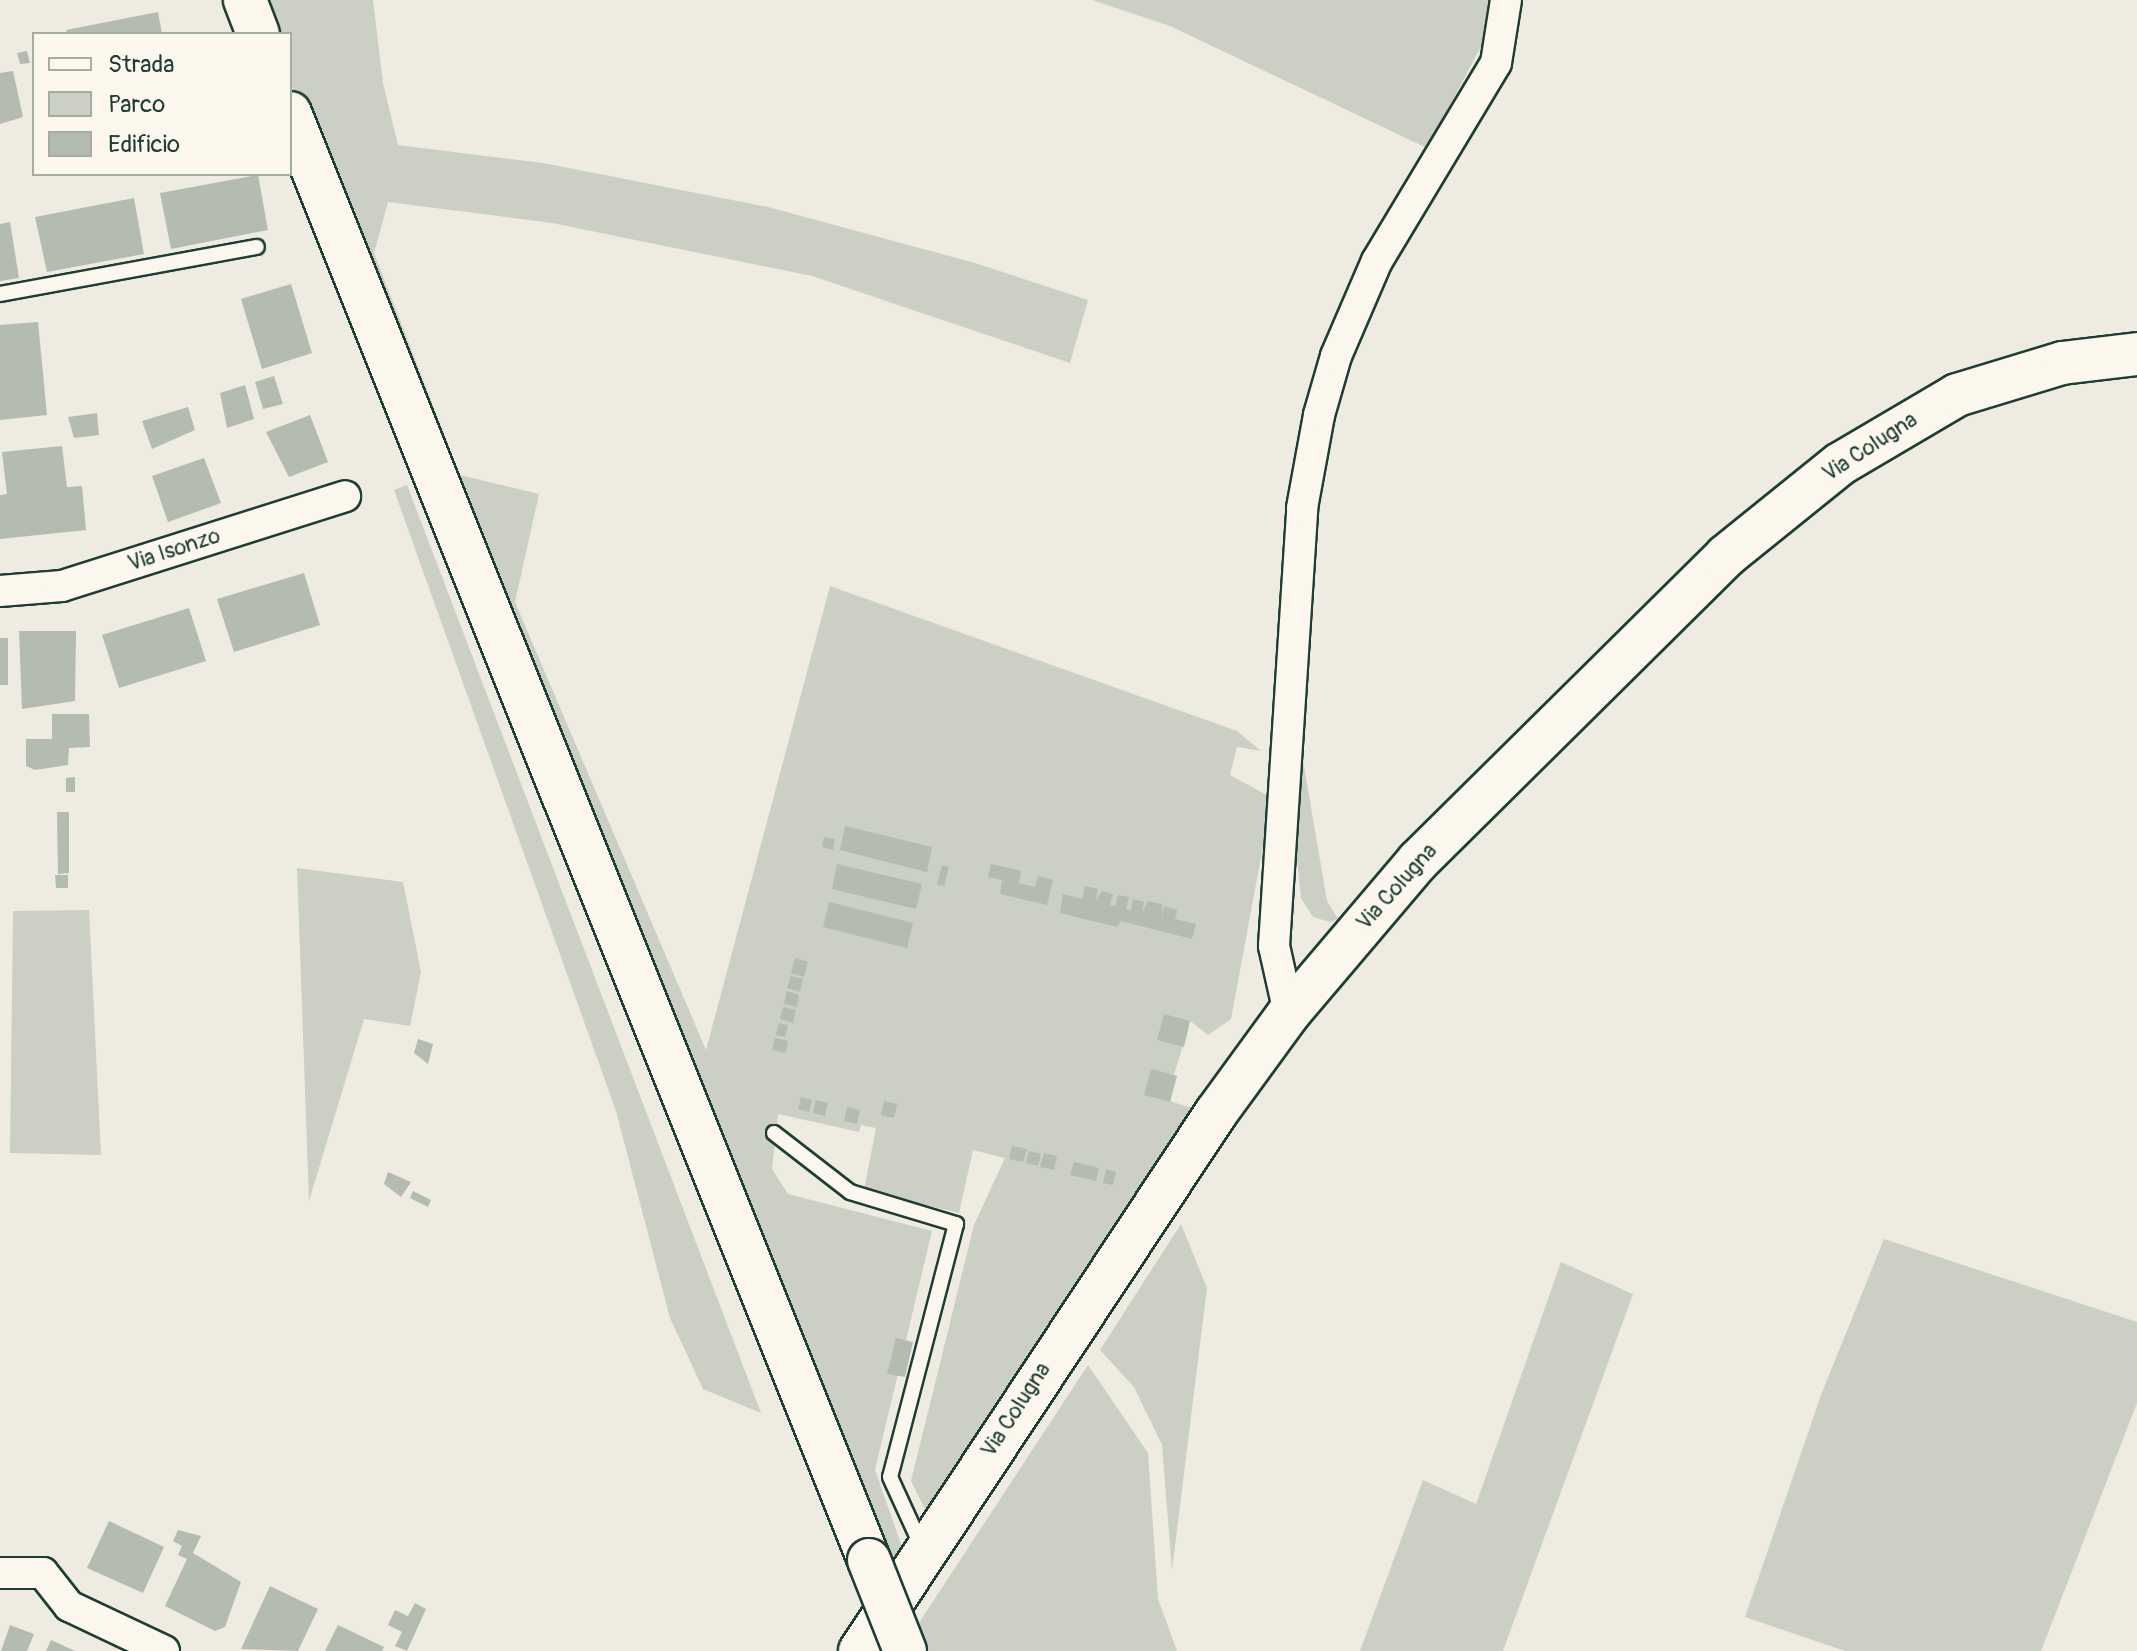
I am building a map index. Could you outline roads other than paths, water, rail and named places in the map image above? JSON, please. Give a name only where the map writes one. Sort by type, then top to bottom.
[{"type":"street","points":[[245,0],[257,32]]},
{"type":"street","points":[[1289,1013],[1274,946],[1302,508],[1319,415],[1336,356],[1377,261],[1496,63],[1506,0]]},
{"type":"street","points":[[292,118],[905,1651]]},
{"type":"street","name":"Via Colugna","points":[[860,1651],[1108,1269],[1289,1013],[1429,850],[1726,556],[1840,464],[1957,395],[2062,363],[2137,354]]},
{"type":"street","name":"Via Isonzo","points":[[0,591],[62,586],[345,496]]},
{"type":"street","points":[[0,1573],[43,1573],[69,1606],[164,1651]]},
{"type":"lane","points":[[0,294],[257,247]]},
{"type":"lane","points":[[774,1133],[850,1192],[956,1224],[890,1477],[924,1551]]}]
